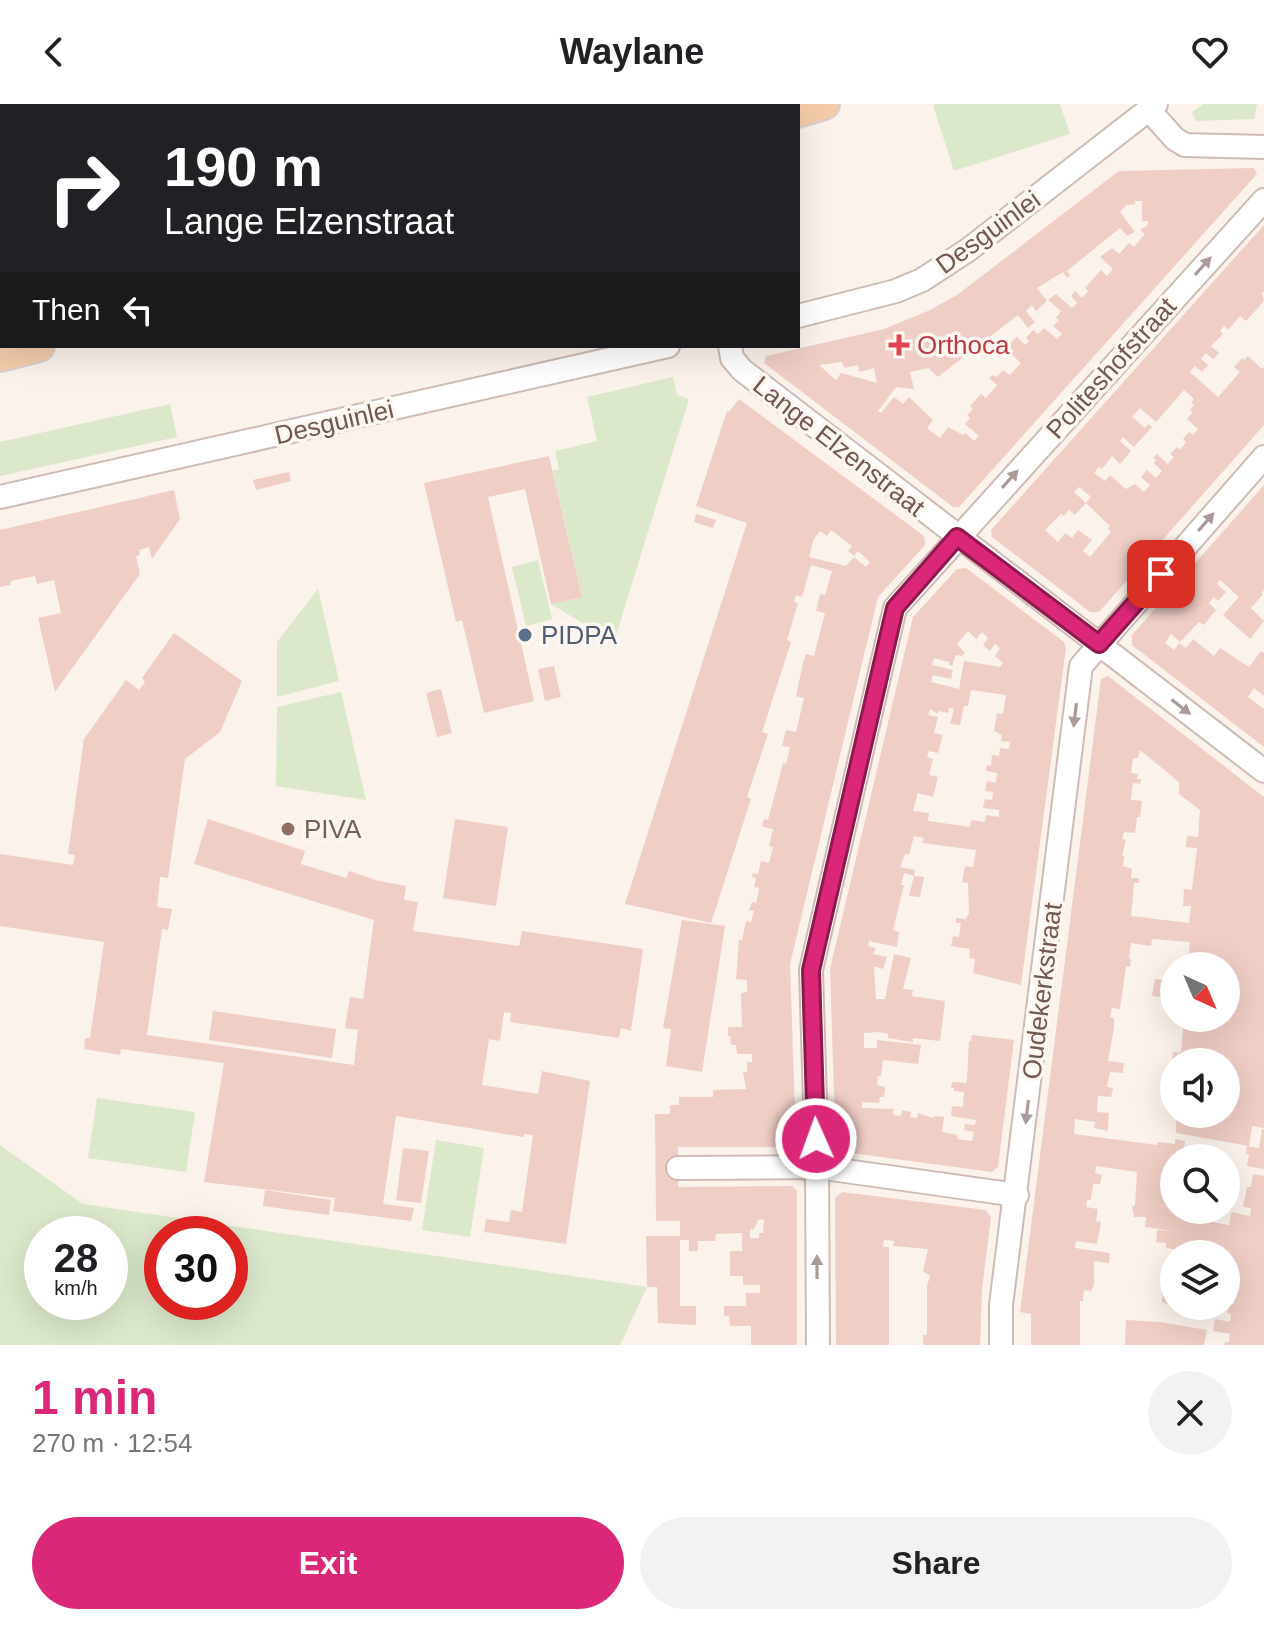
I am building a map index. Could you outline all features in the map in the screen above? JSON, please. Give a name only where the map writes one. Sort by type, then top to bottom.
[{"type":"main road","points":[[800,111],[824,104]]},
{"type":"main road","points":[[0,356],[31,348]]},
{"type":"street","points":[[1152,107],[1175,139],[1185,145],[1264,147]]},
{"type":"street","name":"Desguinlei","points":[[800,315],[896,291],[922,280],[968,250],[1152,107]]},
{"type":"street","name":"Politeshofstraat","points":[[818,1345],[811,970],[895,608],[1264,200]]},
{"type":"street","name":"Desguinlei","points":[[0,497],[659,348]]},
{"type":"street","name":"Lange Elzenstraat","points":[[730,348],[732,358],[742,370],[1264,771]]},
{"type":"street","name":"Oudekerkstraat","points":[[1001,1345],[1001,1305],[1081,666],[1264,457]]},
{"type":"street","points":[[678,1168],[817,1167],[1017,1195]]},
{"type":"green space","points":[[1060,104],[1070,134],[954,171],[933,105]]},
{"type":"green space","points":[[1203,104],[1257,104],[1254,119],[1196,121],[1192,112]]},
{"type":"green space","points":[[673,377],[677,395],[689,399],[614,642],[551,604],[582,597],[553,471],[559,469],[555,451],[597,441],[587,397]]},
{"type":"green space","points":[[170,404],[177,437],[0,476],[0,442]]},
{"type":"green space","points":[[538,560],[552,619],[526,626],[512,567]]},
{"type":"green space","points":[[318,589],[339,681],[277,697],[277,642]]},
{"type":"green space","points":[[341,692],[366,800],[276,786],[277,707]]},
{"type":"green space","points":[[97,1098],[195,1112],[186,1172],[88,1158]]},
{"type":"green space","points":[[436,1140],[484,1148],[470,1237],[422,1230]]},
{"type":"green space","points":[[0,1145],[83,1204],[165,1216],[144,1216],[144,1320],[248,1320],[248,1228],[647,1287],[620,1345],[0,1345]]},
{"type":"building","points":[[1254,168],[1257,174],[959,507],[953,507],[764,363],[766,356],[884,329],[930,310],[957,295],[1119,171]],"holes":[[[1135,201],[1142,201],[1142,221],[1148,221],[1148,225],[1140,230],[1145,234],[1134,247],[1129,243],[1119,254],[1112,248],[1100,257],[1113,269],[1107,276],[1101,270],[1085,288],[1088,291],[1082,298],[1075,291],[1071,296],[1077,303],[1072,308],[1056,294],[1048,300],[1061,311],[1056,318],[1059,320],[1053,326],[1062,334],[1057,339],[1044,328],[1038,334],[1033,330],[1026,338],[1029,341],[1025,345],[1017,337],[1004,348],[1021,363],[1010,375],[1003,370],[997,377],[992,375],[989,378],[997,385],[986,398],[981,394],[970,406],[973,409],[967,415],[970,418],[965,424],[979,436],[974,441],[965,433],[963,435],[948,427],[940,438],[927,428],[933,420],[909,397],[903,404],[894,397],[881,413],[878,411],[896,387],[914,389],[910,372],[928,368],[938,377],[1018,315],[1028,328],[1035,322],[1026,311],[1032,305],[1036,311],[1047,301],[1037,288],[1063,272],[1067,278],[1070,275],[1067,271],[1120,228],[1127,236],[1135,232],[1120,212],[1126,205],[1135,204]],[[842,362],[844,368],[858,365],[859,372],[874,368],[877,383],[841,373],[836,380],[819,365]]]},
{"type":"building","points":[[1264,225],[1264,301],[1246,321],[1240,316],[1228,330],[1224,326],[1220,331],[1223,334],[1211,346],[1219,353],[1213,359],[1206,353],[1201,359],[1208,365],[1202,372],[1195,366],[1190,372],[1218,397],[1240,372],[1234,367],[1242,358],[1244,360],[1248,356],[1262,369],[1264,367],[1264,425],[1099,612],[1090,612],[992,537],[991,530]],"holes":[[[1184,390],[1194,399],[1190,410],[1193,412],[1187,419],[1198,429],[1193,435],[1189,432],[1180,450],[1177,447],[1170,454],[1174,457],[1168,464],[1157,454],[1153,458],[1162,471],[1156,478],[1147,470],[1141,477],[1150,485],[1144,492],[1135,484],[1126,489],[1110,475],[1105,481],[1094,473],[1099,467],[1102,469],[1112,456],[1120,464],[1131,451],[1120,441],[1123,437],[1134,447],[1152,427],[1148,424],[1145,428],[1132,417],[1140,408],[1156,422]],[[1079,487],[1091,497],[1086,503],[1074,492]],[[1086,503],[1110,526],[1108,529],[1111,532],[1090,557],[1083,551],[1092,540],[1078,530],[1072,538],[1065,533],[1058,542],[1045,530],[1061,514],[1064,516],[1069,510],[1075,515]]]},
{"type":"building","points":[[739,399],[924,536],[925,545],[878,597],[790,964],[796,1142],[791,1147],[678,1147],[678,1187],[792,1186],[797,1191],[797,1345],[751,1345],[751,1326],[730,1326],[729,1316],[724,1316],[724,1306],[746,1306],[746,1293],[760,1293],[760,1285],[743,1285],[743,1276],[730,1276],[730,1251],[742,1251],[742,1233],[716,1234],[715,1241],[698,1241],[698,1251],[689,1251],[689,1240],[680,1240],[680,1306],[696,1306],[696,1325],[658,1323],[657,1287],[647,1287],[646,1236],[680,1236],[680,1221],[656,1221],[655,1114],[670,1114],[670,1105],[679,1105],[679,1097],[713,1097],[713,1090],[746,1089],[743,1072],[747,1072],[747,1062],[752,1062],[752,1054],[737,1054],[736,1045],[731,1045],[728,1036],[728,1027],[742,1027],[741,993],[747,992],[747,980],[736,979],[739,940],[742,940],[746,921],[751,922],[754,911],[749,910],[752,902],[756,903],[758,895],[759,888],[754,887],[756,878],[752,877],[753,873],[758,874],[761,861],[769,863],[773,829],[762,827],[764,819],[768,820],[783,763],[786,764],[790,747],[782,746],[786,730],[796,732],[804,698],[796,696],[803,663],[806,654],[814,656],[825,613],[816,611],[820,594],[825,595],[832,571],[811,565],[802,597],[796,595],[794,602],[798,603],[787,640],[791,642],[762,732],[768,734],[747,797],[751,799],[711,923],[625,904],[747,523],[696,506],[729,412]],"holes":[[[831,530],[852,546],[848,551],[854,556],[858,551],[870,562],[866,567],[854,557],[846,566],[809,557],[814,539],[820,531],[827,536]],[[764,1219],[763,1233],[759,1233],[759,1238],[750,1238],[750,1229],[754,1229],[758,1220]]]},
{"type":"building","points":[[549,456],[582,597],[551,604],[525,489],[488,497],[534,701],[484,713],[462,620],[456,622],[424,483]]},
{"type":"building","points":[[289,472],[291,481],[256,490],[253,480]]},
{"type":"building","points":[[1264,485],[1264,590],[1251,608],[1264,621],[1250,639],[1223,615],[1239,597],[1220,580],[1217,584],[1226,592],[1218,601],[1214,597],[1209,603],[1216,610],[1204,625],[1199,622],[1180,642],[1171,634],[1165,643],[1174,650],[1179,643],[1186,648],[1193,639],[1214,656],[1220,648],[1249,667],[1261,651],[1264,653],[1264,696],[1254,688],[1248,697],[1264,709],[1264,747],[1132,645],[1132,635]]},
{"type":"building","points":[[174,490],[180,519],[152,559],[149,547],[139,550],[140,555],[136,556],[140,574],[55,692],[38,618],[61,613],[54,580],[37,584],[35,576],[10,581],[11,585],[0,587],[0,530]]},
{"type":"building","points":[[696,514],[716,520],[713,528],[694,522]]},
{"type":"building","points":[[966,568],[1064,642],[1066,648],[1021,985],[973,973],[975,959],[969,958],[970,949],[951,946],[953,936],[959,937],[961,923],[956,923],[956,918],[966,919],[969,913],[968,883],[962,882],[965,866],[973,867],[976,850],[922,843],[924,838],[914,836],[909,855],[905,854],[900,867],[915,870],[914,876],[904,873],[901,885],[904,885],[893,930],[899,932],[897,947],[869,941],[868,946],[876,948],[873,954],[887,957],[883,969],[874,966],[876,999],[885,999],[894,954],[911,958],[903,989],[913,990],[912,996],[945,1001],[940,1041],[913,1038],[913,1042],[888,1038],[888,1034],[879,1032],[864,1033],[864,1048],[877,1048],[877,1040],[921,1045],[918,1064],[883,1060],[877,1085],[885,1087],[884,1097],[880,1097],[879,1103],[862,1102],[862,1108],[894,1109],[893,1115],[901,1116],[902,1110],[911,1112],[910,1117],[917,1118],[918,1113],[933,1118],[944,1117],[942,1132],[972,1141],[974,1132],[964,1130],[965,1124],[975,1125],[976,1120],[951,1116],[952,1106],[963,1107],[964,1092],[951,1088],[952,1082],[966,1083],[969,1041],[972,1035],[1014,1040],[998,1167],[992,1172],[836,1151],[839,1124],[835,1124],[830,969],[913,617],[957,569]],"holes":[[[968,631],[976,639],[982,632],[988,638],[983,645],[990,651],[995,644],[1000,648],[995,656],[1003,663],[1000,667],[964,661],[959,689],[931,682],[933,675],[951,679],[953,670],[932,665],[934,658],[949,662],[952,666],[956,655],[965,653],[957,644]],[[971,690],[1006,695],[1003,714],[997,713],[994,731],[1002,735],[1001,741],[1010,742],[1009,749],[1000,748],[999,756],[992,755],[991,766],[987,765],[986,771],[997,773],[996,783],[987,781],[985,791],[993,792],[992,800],[985,799],[983,808],[999,810],[999,817],[986,815],[985,822],[971,820],[970,827],[928,821],[929,813],[913,811],[918,793],[933,797],[938,777],[929,775],[933,759],[927,757],[929,751],[938,753],[943,735],[934,733],[938,717],[928,715],[930,709],[938,714],[938,711],[948,713],[949,708],[954,709],[950,724],[960,725]]]},
{"type":"building","points":[[174,633],[242,681],[220,732],[185,759],[168,878],[160,877],[157,907],[172,909],[168,930],[162,929],[147,1035],[354,1065],[358,1030],[345,1028],[350,997],[363,999],[374,920],[194,864],[208,819],[305,851],[301,864],[346,878],[349,871],[406,886],[404,900],[418,902],[413,931],[519,946],[522,931],[643,949],[631,1031],[621,1028],[619,1038],[510,1022],[511,1013],[504,1012],[500,1041],[489,1039],[482,1085],[538,1094],[542,1071],[590,1081],[566,1244],[484,1232],[486,1219],[509,1222],[511,1210],[522,1212],[533,1135],[524,1134],[524,1137],[396,1116],[383,1204],[414,1208],[411,1221],[333,1211],[335,1198],[204,1182],[224,1063],[121,1049],[120,1055],[84,1049],[85,1038],[90,1038],[104,942],[0,926],[0,854],[73,865],[75,855],[68,854],[84,739],[126,680],[139,690],[145,682],[142,678]]},
{"type":"building","points":[[554,666],[561,697],[545,701],[538,669]]},
{"type":"building","points":[[1108,676],[1264,797],[1264,1128],[1252,1126],[1249,1146],[1176,1133],[1176,1128],[1240,1128],[1240,1048],[1181,1048],[1183,1032],[1240,1032],[1240,952],[1189,952],[1190,942],[1152,939],[1151,946],[1131,943],[1130,967],[1126,966],[1120,1009],[1112,1008],[1110,1017],[1114,1018],[1114,1028],[1108,1061],[1124,1063],[1123,1073],[1110,1072],[1107,1087],[1113,1088],[1111,1097],[1098,1096],[1097,1112],[1109,1113],[1108,1131],[1094,1128],[1095,1122],[1075,1119],[1074,1134],[1157,1145],[1158,1142],[1175,1144],[1160,1144],[1160,1224],[1240,1224],[1240,1214],[1250,1216],[1251,1208],[1243,1207],[1253,1174],[1264,1176],[1264,1345],[1224,1345],[1229,1342],[1230,1334],[1213,1331],[1215,1320],[1240,1320],[1240,1240],[1156,1242],[1157,1230],[1172,1231],[1145,1227],[1146,1217],[1134,1217],[1132,1206],[1135,1205],[1137,1172],[1096,1166],[1095,1173],[1102,1175],[1100,1184],[1093,1184],[1091,1200],[1087,1200],[1086,1207],[1098,1209],[1096,1221],[1101,1222],[1097,1244],[1076,1241],[1075,1248],[1110,1253],[1109,1263],[1094,1261],[1094,1285],[1091,1291],[1084,1290],[1083,1301],[1080,1301],[1080,1345],[1031,1345],[1031,1314],[1020,1312],[1101,679]],"holes":[[[1140,750],[1179,782],[1179,794],[1200,810],[1198,837],[1187,836],[1186,847],[1197,848],[1192,890],[1184,889],[1183,906],[1191,906],[1189,923],[1131,916],[1134,883],[1139,883],[1139,878],[1131,878],[1132,869],[1123,866],[1126,840],[1122,839],[1124,832],[1135,833],[1137,817],[1140,817],[1142,801],[1131,800],[1133,783],[1140,784],[1141,779],[1137,779],[1138,774],[1131,773],[1133,758],[1138,758]]]},
{"type":"building","points":[[441,689],[452,733],[437,737],[426,693]]},
{"type":"building","points":[[455,819],[508,827],[496,906],[443,898]]},
{"type":"building","points":[[914,876],[924,877],[920,897],[909,896]]},
{"type":"building","points":[[682,920],[725,926],[702,1072],[666,1066],[671,1029],[663,1028]]},
{"type":"building","points":[[1155,979],[1160,980],[1160,997],[1152,996]]},
{"type":"building","points":[[213,1011],[336,1029],[332,1058],[209,1040]]},
{"type":"building","points":[[1262,1129],[1264,1169],[1247,1166],[1249,1154],[1246,1154],[1247,1146],[1259,1148]]},
{"type":"building","points":[[403,1148],[429,1151],[421,1203],[396,1200]]},
{"type":"building","points":[[265,1190],[331,1200],[329,1215],[263,1206]]},
{"type":"building","points":[[842,1192],[986,1210],[991,1217],[982,1289],[980,1345],[923,1345],[923,1335],[927,1335],[927,1286],[930,1276],[923,1271],[928,1249],[893,1246],[894,1241],[884,1240],[883,1247],[889,1247],[889,1345],[836,1345],[835,1198]]},
{"type":"building","points":[[1126,1320],[1207,1330],[1204,1345],[1125,1345]]},
{"type":"place","name":"Orthoca","points":[[899,345]]},
{"type":"place","name":"PIDPA","points":[[525,635]]},
{"type":"place","name":"PIVA","points":[[288,829]]},
{"type":"route","points":[[816,1139],[811,970],[895,608],[957,537],[1099,644],[1161,574]]}]
